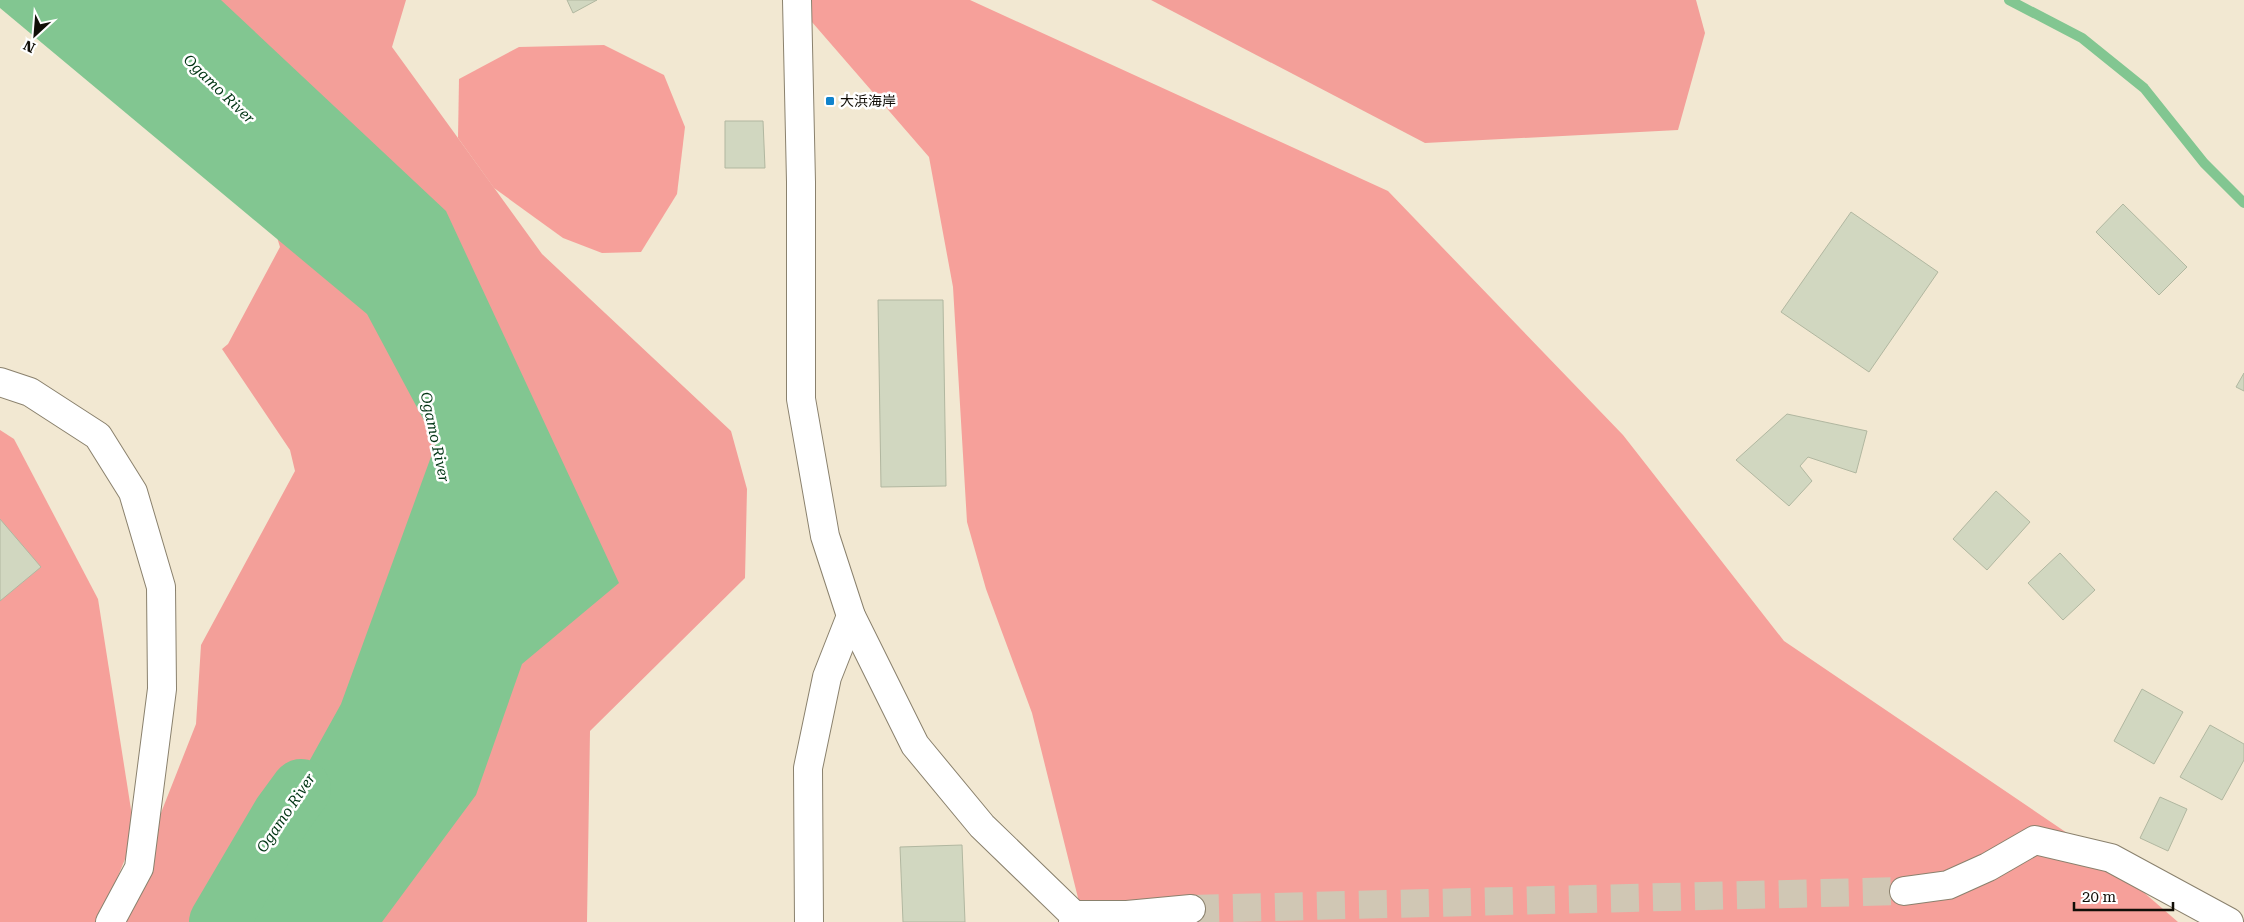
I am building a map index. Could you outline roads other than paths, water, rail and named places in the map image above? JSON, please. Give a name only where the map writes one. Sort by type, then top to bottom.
[{"type":"street","points":[[797,0],[802,182],[802,398],[825,536],[851,616],[915,746],[982,826],[1074,918],[1191,909]]},
{"type":"street","points":[[0,382],[30,392],[98,436],[133,492],[161,587],[162,689],[138,868],[110,922]]},
{"type":"street","points":[[809,922],[808,768],[827,677],[851,616]]},
{"type":"street","points":[[1904,891],[1948,885],[1988,866],[2035,840],[2111,858],[2229,922]]},
{"type":"water","points":[[0,0],[221,0],[446,211],[619,583],[522,664],[476,795],[382,922],[220,922],[341,704],[436,443],[367,314],[0,8]]},
{"type":"waterway","points":[[2009,0],[2082,38],[2144,88],[2204,163],[2244,203]]},
{"type":"waterway","name":"Ogamo River","points":[[219,922],[282,815],[301,789]]},
{"type":"tunnel","points":[[1191,909],[1904,891]]},
{"type":"place","name":"大浜海岸","points":[[830,101]]}]
